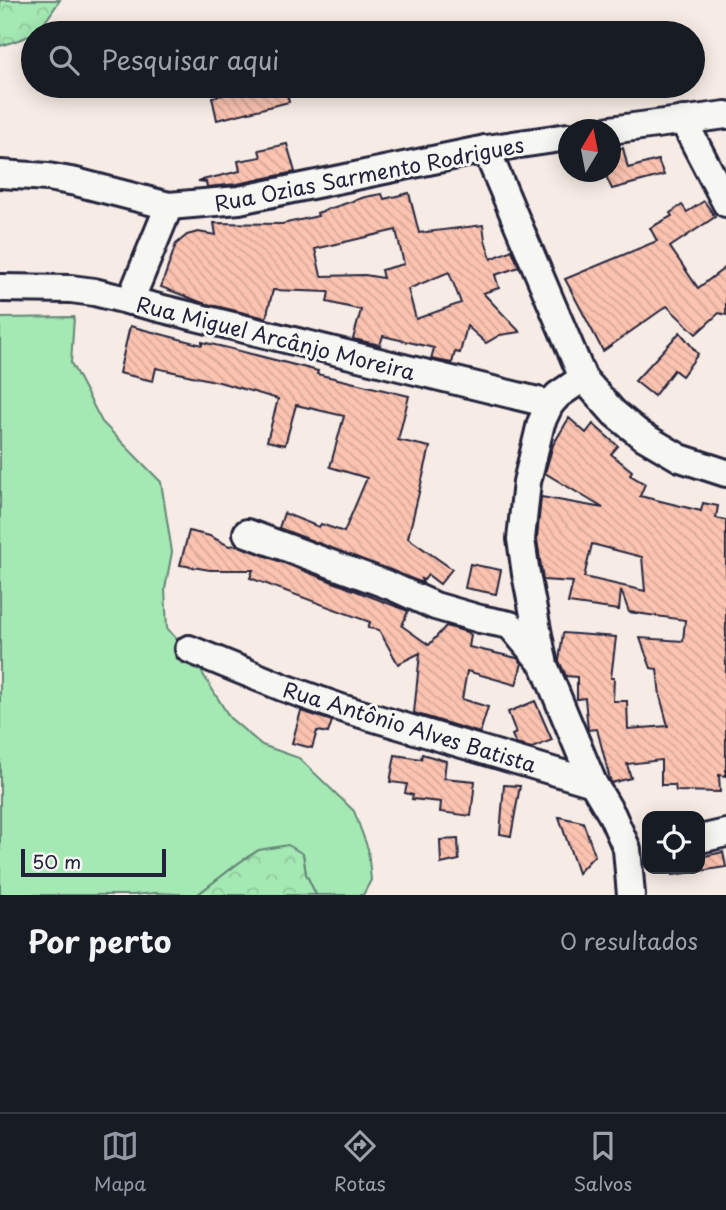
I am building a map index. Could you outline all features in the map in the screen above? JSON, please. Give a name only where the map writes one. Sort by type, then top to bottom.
[{"type":"street","points":[[621,129],[726,115]]},
{"type":"street","points":[[684,120],[726,203]]},
{"type":"street","name":"Rua Ozias Sarmento Rodrigues","points":[[169,206],[239,200],[486,149],[558,139]]},
{"type":"street","points":[[486,149],[583,379],[614,413],[641,435],[680,458],[726,473]]},
{"type":"street","points":[[0,174],[76,182],[169,206],[130,301]]},
{"type":"street","name":"Rua Miguel Arcânjo Moreira","points":[[0,288],[71,289],[130,301],[550,404]]},
{"type":"street","points":[[583,379],[558,395],[550,404],[541,423],[527,482],[522,539],[544,665],[593,783],[612,815],[637,848],[631,895]]},
{"type":"street","points":[[247,533],[391,586],[435,606],[480,620],[510,625],[544,665]]},
{"type":"street","name":"Rua Antônio Alves Batista","points":[[189,649],[341,708],[593,783]]},
{"type":"street","points":[[705,838],[726,833]]},
{"type":"green space","points":[[0,0],[60,0],[45,21],[21,21],[21,39],[0,46]]},
{"type":"green space","points":[[74,317],[71,363],[102,422],[161,482],[172,552],[165,589],[167,628],[193,658],[230,718],[262,745],[299,758],[354,811],[368,849],[371,880],[363,895],[316,895],[306,874],[303,854],[259,850],[197,895],[0,895],[0,318]]},
{"type":"green space","points":[[288,845],[303,854],[306,874],[316,895],[197,895],[259,850]]},
{"type":"building","points":[[212,98],[288,98],[289,102],[217,120]]},
{"type":"building","points":[[287,144],[295,172],[207,187],[206,182],[198,181],[240,171],[238,161],[261,157],[259,150]]},
{"type":"building","points":[[621,148],[628,168],[658,160],[664,175],[612,189],[609,182],[621,182]]},
{"type":"building","points":[[409,193],[419,233],[483,225],[491,259],[512,250],[519,267],[495,275],[499,288],[483,293],[520,332],[500,335],[486,343],[467,326],[460,353],[455,352],[452,363],[431,359],[434,348],[383,336],[380,345],[353,339],[361,310],[327,302],[329,292],[273,290],[266,318],[203,303],[161,287],[176,244],[187,235],[198,232],[216,235],[214,223],[282,224],[318,216],[317,213],[365,197],[382,194],[384,199]],"holes":[[[396,230],[404,264],[381,270],[383,278],[365,275],[321,276],[315,249]],[[449,272],[461,303],[416,319],[408,289]]]},
{"type":"building","points":[[704,201],[715,217],[670,247],[698,288],[726,267],[726,315],[719,313],[696,334],[667,306],[603,351],[565,279],[657,241],[650,228],[672,216],[670,213],[682,205],[687,212]]},
{"type":"building","points":[[130,326],[202,345],[202,342],[228,348],[318,371],[317,374],[409,396],[398,440],[430,447],[408,538],[452,569],[440,584],[428,575],[424,580],[421,579],[423,583],[279,528],[284,513],[319,527],[321,524],[344,532],[367,478],[330,467],[344,416],[296,405],[285,445],[267,441],[278,399],[156,368],[153,381],[119,373]]},
{"type":"building","points":[[680,332],[698,354],[682,376],[674,370],[654,396],[635,381]]},
{"type":"building","points":[[569,418],[586,433],[593,424],[618,446],[611,454],[632,471],[630,475],[645,484],[640,496],[701,511],[703,503],[718,506],[716,518],[726,520],[726,776],[719,775],[720,792],[676,791],[675,785],[661,785],[661,760],[627,764],[631,778],[611,783],[597,729],[588,730],[585,698],[577,699],[577,677],[566,676],[559,661],[563,633],[616,637],[611,678],[614,678],[613,701],[627,701],[628,729],[668,726],[660,696],[657,669],[651,668],[640,638],[683,641],[685,620],[629,612],[621,590],[619,610],[568,603],[573,582],[543,580],[537,539],[541,497],[603,508],[545,473],[553,445]],"holes":[[[592,544],[642,557],[645,591],[584,577]]]},
{"type":"building","points":[[189,531],[210,536],[229,546],[237,545],[408,611],[402,626],[429,645],[446,626],[467,632],[471,635],[469,647],[517,658],[522,663],[516,685],[467,671],[462,699],[488,707],[480,733],[414,713],[420,653],[398,664],[379,630],[368,628],[370,622],[250,578],[253,570],[210,570],[180,565]]},
{"type":"building","points":[[470,564],[501,570],[496,594],[465,588]]},
{"type":"building","points":[[535,701],[552,740],[532,748],[516,744],[512,735],[516,733],[508,712]]},
{"type":"building","points":[[301,711],[332,721],[328,733],[317,731],[312,748],[292,743]]},
{"type":"building","points":[[422,754],[446,761],[444,778],[475,781],[471,816],[440,812],[441,802],[412,799],[413,795],[405,793],[407,784],[390,782],[395,755],[421,759]]},
{"type":"building","points":[[504,785],[520,786],[511,836],[500,834]]},
{"type":"building","points":[[559,817],[583,822],[595,855],[578,873]]},
{"type":"building","points":[[458,839],[459,860],[441,864],[440,840]]},
{"type":"building","points":[[723,852],[726,867],[705,870],[705,856]]}]
